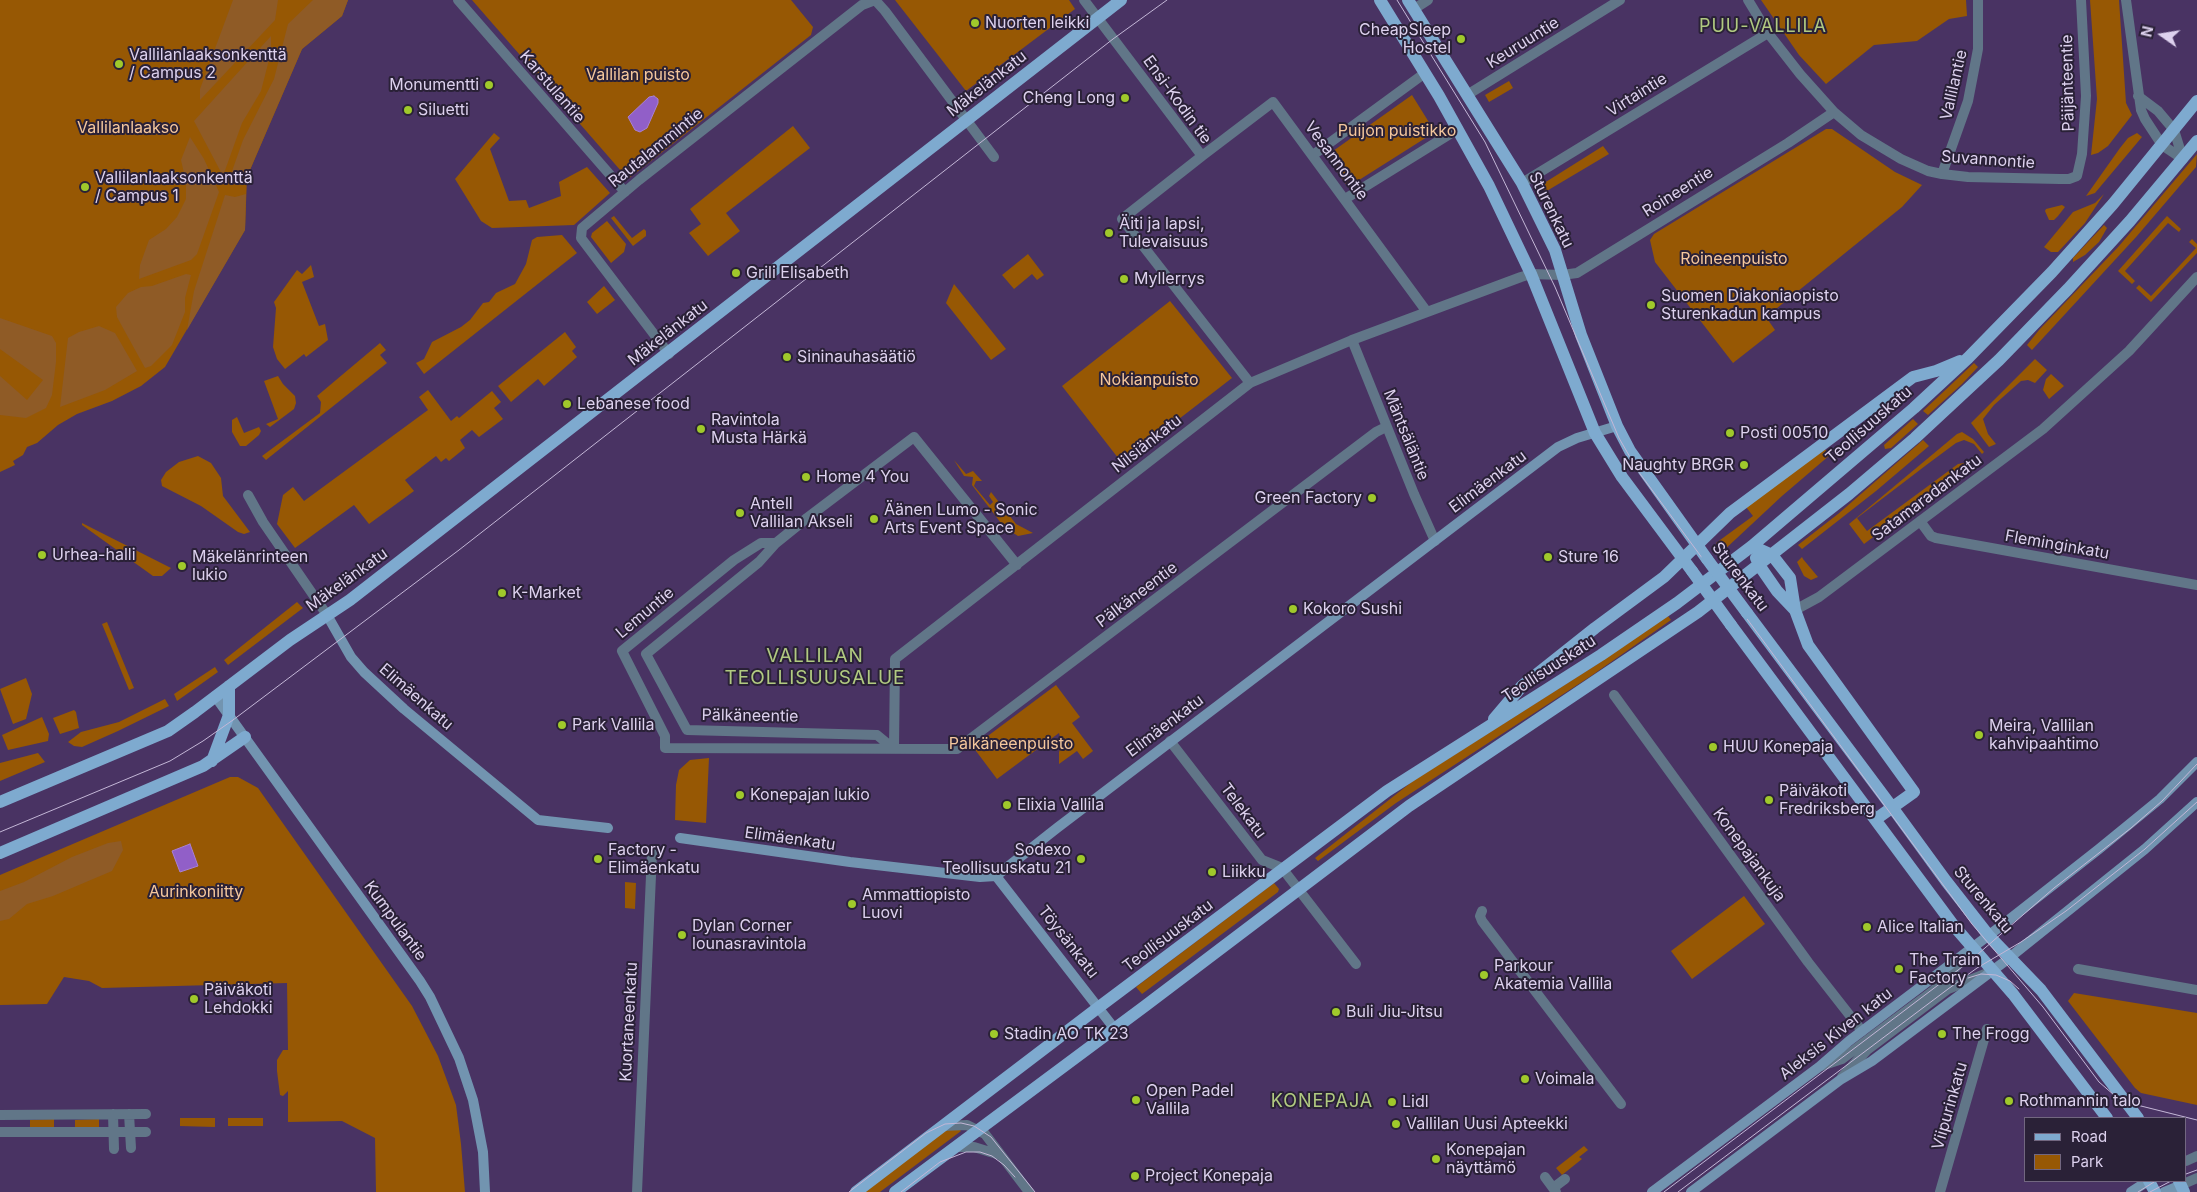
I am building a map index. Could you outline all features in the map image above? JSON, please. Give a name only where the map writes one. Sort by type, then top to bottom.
[{"type":"main road","name":"Mäkelänkatu","points":[[0,802],[168,731],[350,600],[1121,0]]},
{"type":"main road","points":[[1380,0],[1425,73],[1490,186],[1531,274],[1595,433],[1622,476],[1972,948],[2013,994],[2106,1117]]},
{"type":"main road","name":"Sturenkatu","points":[[1411,4],[1522,183],[1555,250],[1581,335],[1617,426],[1640,468],[1946,881],[1989,936],[2011,957],[2061,1015],[2137,1117]]},
{"type":"main road","name":"Teollisuuskatu","points":[[856,1192],[1282,868],[1387,791],[1486,729],[1670,608],[1752,546],[1914,408],[1968,358],[2101,218],[2197,101]]},
{"type":"main road","points":[[895,1192],[1409,806],[1698,612],[1864,482],[1972,386],[2068,289],[2130,221],[2197,141]]},
{"type":"main road","points":[[1486,729],[1522,686],[1595,628],[1664,577],[1730,513],[1913,377],[1936,371],[1968,358]]},
{"type":"main road","name":"Elimäenkatu","points":[[680,838],[850,862],[980,877],[996,876],[1170,741],[1558,447],[1617,426]]},
{"type":"main road","points":[[1752,546],[1772,555],[1792,581],[1796,610],[1808,645],[1914,792],[1876,819]]},
{"type":"main road","points":[[1752,546],[1758,565],[1777,591],[1796,610]]},
{"type":"main road","name":"Elimäenkatu","points":[[327,615],[351,656],[364,672],[404,709],[538,820],[608,828]]},
{"type":"main road","points":[[212,761],[229,716],[229,686]]},
{"type":"main road","name":"Kumpulantie","points":[[216,696],[420,981],[430,998],[459,1058],[473,1100],[483,1152],[485,1192]]},
{"type":"main road","points":[[0,853],[177,779],[212,761],[245,738]]},
{"type":"main road","name":"Aleksis Kiven katu","points":[[1652,1192],[1819,1067],[1862,1031],[1989,936],[2122,832],[2197,762]]},
{"type":"main road","points":[[1691,1192],[1840,1080],[1872,1061],[2011,957],[2047,926],[2145,849],[2197,802]]},
{"type":"main road","name":"Töysänkatu","points":[[996,876],[1114,1028]]},
{"type":"main road","points":[[2131,1192],[2147,1182]]},
{"type":"main road","points":[[2164,1192],[2181,1186]]},
{"type":"street","name":"Karstulantie","points":[[458,0],[625,192]]},
{"type":"street","name":"Rautalammintie","points":[[668,354],[581,238],[582,228],[862,6],[875,0]]},
{"type":"street","points":[[875,0],[968,120],[994,157]]},
{"type":"street","name":"Ensi-Kodin tie","points":[[1084,0],[1202,156],[1122,218],[1250,383]]},
{"type":"street","points":[[1411,4],[1428,0]]},
{"type":"street","name":"Keuruuntie","points":[[1467,95],[1620,0]]},
{"type":"street","name":"Suvannontie","points":[[1748,0],[1768,33],[1800,74],[1834,112],[1861,135],[1901,159],[1928,171],[1968,178],[2069,179],[2077,176],[2081,165]]},
{"type":"street","name":"Vallilantie","points":[[1942,174],[1968,101],[1978,49],[1978,0]]},
{"type":"street","name":"Päijänteentie","points":[[2081,0],[2086,96],[2081,165]]},
{"type":"street","points":[[2126,0],[2138,96],[2144,119],[2162,145],[2183,159]]},
{"type":"street","name":"Virtaintie","points":[[1522,183],[1768,33]]},
{"type":"street","points":[[1313,155],[1425,73]]},
{"type":"street","points":[[2138,96],[2158,110],[2174,130],[2183,159]]},
{"type":"street","name":"Vesannontie","points":[[1202,156],[1273,102],[1427,312]]},
{"type":"street","name":"Roineentie","points":[[1531,274],[1562,275],[1577,273],[1834,112]]},
{"type":"street","points":[[1345,199],[1458,129]]},
{"type":"street","name":"Nilsiänkatu","points":[[894,749],[896,659],[1250,383],[1352,340],[1531,274]]},
{"type":"street","name":"Satamaradankatu","points":[[1796,610],[1819,597],[2035,435],[2072,404],[2129,351],[2197,277]]},
{"type":"street","name":"Mäntsäläntie","points":[[1352,340],[1386,427],[1435,541]]},
{"type":"street","name":"Pälkäneentie","points":[[665,748],[957,749],[1362,443],[1386,427]]},
{"type":"street","name":"Lemuntie","points":[[646,654],[759,562],[776,543],[914,438],[1017,565]]},
{"type":"street","points":[[248,495],[263,522],[327,615]]},
{"type":"street","name":"Fleminginkatu","points":[[1920,521],[1931,536],[1936,538],[2197,586]]},
{"type":"street","name":"Lemuntie","points":[[665,748],[665,736],[622,651],[734,560],[760,543],[776,543]]},
{"type":"street","name":"Pälkäneentie","points":[[646,654],[687,730],[877,734],[894,749]]},
{"type":"street","name":"Konepajankuja","points":[[1614,695],[1808,962],[1862,1031]]},
{"type":"street","name":"Telekatu","points":[[1170,741],[1262,860],[1282,868],[1356,964]]},
{"type":"street","name":"Kuortaneenkatu","points":[[637,1192],[652,853]]},
{"type":"street","points":[[1482,911],[1480,916],[1482,922],[1621,1104]]},
{"type":"street","points":[[1819,1067],[1842,1058],[1933,991],[1972,948]]},
{"type":"street","points":[[2078,969],[2197,990]]},
{"type":"street","name":"Viipurinkatu","points":[[1940,1192],[1987,1029]]},
{"type":"street","points":[[0,1115],[51,1113],[65,1115],[146,1114]]},
{"type":"street","points":[[113,1114],[114,1148]]},
{"type":"street","points":[[129,1114],[130,1148]]},
{"type":"street","points":[[19,1115],[19,1132]]},
{"type":"street","points":[[65,1115],[65,1132]]},
{"type":"street","points":[[941,1127],[960,1124],[979,1129],[993,1143],[1029,1192]]},
{"type":"street","points":[[0,1132],[146,1132]]},
{"type":"street","points":[[957,1146],[974,1147],[1000,1155]]},
{"type":"street","points":[[1545,1177],[1554,1190],[1565,1179]]},
{"type":"street","points":[[2181,1186],[2197,1178]]},
{"type":"green space","name":"Vallilanlaakso","points":[[0,0],[348,0],[342,16],[302,49],[247,177],[245,230],[165,367],[141,386],[112,401],[77,414],[58,425],[37,443],[27,447],[23,455],[13,461],[15,465],[0,472]]},
{"type":"green space","name":"Vallilan puisto","points":[[472,0],[791,0],[813,27],[811,35],[628,179]]},
{"type":"green space","points":[[895,0],[1069,0],[1075,9],[966,91]]},
{"type":"green space","points":[[1761,0],[1966,0],[1967,16],[1949,19],[1917,41],[1874,45],[1826,84],[1799,55]]},
{"type":"green space","points":[[2090,0],[2119,0],[2126,103],[2132,115],[2108,146],[2098,153],[2091,155],[2097,99]]},
{"type":"green space","points":[[1509,81],[1513,88],[1489,102],[1485,95]]},
{"type":"green space","name":"Puijon puistikko","points":[[1412,95],[1435,132],[1348,187],[1326,156]]},
{"type":"green space","points":[[793,126],[810,148],[726,213],[740,231],[708,256],[689,233],[701,224],[690,209]]},
{"type":"green space","name":"Roineenpuisto","points":[[1826,129],[1832,129],[1895,172],[1922,185],[1902,207],[1766,317],[1775,330],[1733,363],[1655,262],[1650,240],[1654,234]]},
{"type":"green space","points":[[494,133],[500,138],[490,149],[509,201],[526,200],[529,208],[561,196],[559,182],[587,167],[610,193],[574,225],[492,228],[481,221],[455,179]]},
{"type":"green space","points":[[2137,133],[2142,137],[2095,193],[2086,196],[2128,138]]},
{"type":"green space","points":[[1603,146],[1609,154],[1545,192],[1541,185]]},
{"type":"green space","points":[[2197,154],[2196,167],[2137,236],[2032,350],[2027,345],[2039,330],[2119,246]]},
{"type":"green space","points":[[2104,194],[2085,223],[2058,252],[2051,252],[2044,247],[2073,212],[2095,203]]},
{"type":"green space","points":[[2062,205],[2065,207],[2058,216],[2054,220],[2049,220],[2046,209]]},
{"type":"green space","points":[[614,216],[632,238],[644,229],[646,236],[633,246],[611,218]]},
{"type":"green space","points":[[2167,216],[2181,229],[2179,232],[2168,223],[2125,271],[2135,281],[2132,284],[2118,271]]},
{"type":"green space","points":[[607,221],[626,244],[624,252],[611,263],[591,237],[592,233]]},
{"type":"green space","points":[[2104,225],[2107,228],[2099,242],[2085,255],[2073,262],[2073,258]]},
{"type":"green space","points":[[562,235],[577,253],[424,374],[416,363],[424,359],[432,342],[461,327],[470,320],[483,303],[489,302],[496,293],[515,284],[526,264],[532,240],[537,237]]},
{"type":"green space","points":[[2192,239],[2197,244],[2197,253],[2151,302],[2136,288],[2139,285],[2151,296],[2196,248],[2189,242]]},
{"type":"green space","points":[[1028,254],[1044,275],[1037,280],[1032,274],[1014,289],[1002,275]]},
{"type":"green space","points":[[311,265],[314,277],[302,282],[319,326],[325,324],[328,340],[306,357],[304,354],[285,369],[277,359],[273,347],[276,308],[274,302],[297,270],[302,274]]},
{"type":"green space","points":[[954,284],[1006,349],[991,360],[946,303]]},
{"type":"green space","points":[[604,286],[615,300],[597,314],[587,302]]},
{"type":"green space","name":"Nokianpuisto","points":[[1170,301],[1232,378],[1122,463],[1062,386]]},
{"type":"green space","points":[[565,332],[576,347],[572,351],[577,357],[544,386],[538,379],[511,402],[498,386]]},
{"type":"green space","points":[[380,343],[386,350],[380,355],[387,363],[266,460],[262,456],[320,413],[321,402],[317,396]]},
{"type":"green space","points":[[2035,359],[2047,370],[2035,383],[2028,380],[2021,381],[1994,405],[1983,419],[1988,434],[1996,444],[1989,447],[1971,423]]},
{"type":"green space","points":[[1974,363],[1978,367],[1962,384],[1928,415],[1923,411]]},
{"type":"green space","points":[[2051,374],[2064,386],[2049,399],[2043,390],[2046,379]]},
{"type":"green space","points":[[278,376],[295,396],[296,403],[294,409],[270,427],[266,424],[278,419],[264,381]]},
{"type":"green space","points":[[428,390],[451,421],[457,416],[459,418],[492,391],[501,402],[494,408],[503,419],[479,437],[472,430],[460,440],[465,448],[449,461],[446,458],[441,462],[436,456],[405,480],[414,491],[369,524],[354,505],[295,548],[277,524],[283,495],[293,487],[304,501],[428,410],[419,397]]},
{"type":"green space","points":[[237,417],[244,433],[259,427],[261,431],[246,446],[240,446],[232,432],[232,420]]},
{"type":"green space","points":[[1913,419],[1918,424],[1891,448],[1885,449],[1884,445]]},
{"type":"green space","points":[[1962,432],[1973,439],[1984,452],[1982,454],[1974,444],[1964,440],[1956,443],[1857,518],[1867,531],[1958,464],[1964,463],[1969,465],[1864,544],[1849,524],[1957,434]]},
{"type":"green space","points":[[1923,440],[1929,446],[1876,491],[1802,549],[1798,545],[1838,514]]},
{"type":"green space","points":[[1824,448],[1830,455],[1782,496],[1722,552],[1716,543],[1753,516],[1746,507]]},
{"type":"green space","points":[[198,456],[211,463],[221,478],[223,496],[250,532],[244,534],[238,532],[201,506],[162,486],[161,480],[166,472],[179,462]]},
{"type":"green space","points":[[954,460],[966,474],[973,471],[982,481],[976,481],[974,486],[990,505],[993,502],[989,496],[991,492],[1016,524],[1033,533],[1018,536],[1004,527],[972,485],[973,477],[964,476]]},
{"type":"green space","points":[[82,523],[171,568],[162,576],[153,576],[82,525]]},
{"type":"green space","points":[[1802,557],[1818,577],[1811,580],[1804,576],[1797,562]]},
{"type":"green space","points":[[297,602],[303,608],[228,665],[224,660]]},
{"type":"green space","points":[[1668,616],[1671,620],[1591,676],[1396,803],[1318,861],[1315,858],[1413,781],[1596,665]]},
{"type":"green space","points":[[107,622],[134,688],[129,690],[102,624]]},
{"type":"green space","points":[[215,667],[218,672],[177,701],[174,694]]},
{"type":"green space","points":[[26,678],[32,694],[26,719],[13,724],[0,689]]},
{"type":"green space","name":"Pälkäneenpuisto","points":[[1056,685],[1080,717],[1072,723],[1093,751],[1083,759],[1077,751],[1059,764],[1059,752],[1062,744],[1059,733],[997,779],[973,747]]},
{"type":"green space","points":[[165,699],[169,706],[82,747],[74,746],[68,742],[81,732],[119,722]]},
{"type":"green space","points":[[74,710],[79,728],[60,734],[53,718]]},
{"type":"green space","points":[[42,717],[49,734],[48,741],[8,750],[2,735]]},
{"type":"green space","points":[[38,753],[45,762],[0,781],[0,763]]},
{"type":"green space","points":[[709,758],[706,823],[675,820],[676,785],[679,770],[690,760]]},
{"type":"green space","name":"Aurinkoniitty","points":[[230,777],[238,777],[258,788],[412,1006],[438,1056],[456,1105],[465,1192],[376,1192],[375,1138],[342,1121],[288,1122],[288,1091],[283,1096],[280,1095],[277,1071],[277,1060],[283,1050],[288,1050],[287,983],[102,988],[89,981],[64,977],[47,1004],[0,1005],[0,875]]},
{"type":"green space","points":[[625,882],[636,883],[635,909],[625,908]]},
{"type":"green space","points":[[1274,883],[1279,889],[1278,892],[1142,994],[1136,987]]},
{"type":"green space","points":[[1744,896],[1765,924],[1692,979],[1671,951]]},
{"type":"green space","points":[[2074,993],[2197,1013],[2197,1105],[2141,1093],[2135,1088],[2068,1001]]},
{"type":"green space","points":[[180,1118],[215,1118],[215,1127],[180,1126]]},
{"type":"green space","points":[[228,1118],[263,1118],[263,1126],[228,1126]]},
{"type":"green space","points":[[54,1119],[54,1128],[30,1128],[30,1120]]},
{"type":"green space","points":[[99,1119],[99,1128],[75,1128],[75,1120]]},
{"type":"green space","points":[[946,1130],[961,1131],[880,1192],[864,1192]]},
{"type":"green space","points":[[1584,1146],[1588,1150],[1579,1157],[1582,1159],[1562,1175],[1556,1168]]},
{"type":"shaded area","points":[[233,0],[278,0],[275,20],[200,100],[200,89]]},
{"type":"shaded area","points":[[313,0],[348,0],[342,16],[302,49],[249,172],[231,174],[243,140],[274,79],[288,24]]},
{"type":"shaded area","points":[[271,36],[271,52],[261,91],[242,123],[223,176],[194,121]]},
{"type":"shaded area","points":[[654,96],[658,99],[658,103],[647,128],[640,132],[635,130],[628,117],[649,97]]},
{"type":"shaded area","points":[[190,137],[204,159],[219,192],[197,254],[191,260],[139,279],[140,265],[149,240],[166,229],[177,217],[186,199],[186,182],[181,160]]},
{"type":"shaded area","points":[[246,194],[245,230],[187,330],[194,291],[225,195],[235,197]]},
{"type":"shaded area","points":[[186,274],[191,275],[185,298],[185,312],[172,345],[151,366],[145,368],[117,317],[116,307],[128,293],[141,287],[152,286]]},
{"type":"shaded area","points":[[0,318],[52,336],[56,343],[52,395],[46,408],[26,418],[0,415],[0,376],[27,400],[43,380],[0,349]]},
{"type":"shaded area","points":[[99,326],[115,333],[137,371],[105,390],[60,407],[68,338],[79,332]]},
{"type":"shaded area","points":[[121,841],[123,850],[112,871],[53,896],[27,904],[9,919],[0,921],[0,891],[24,882],[72,857],[108,843]]},
{"type":"shaded area","points":[[190,844],[198,866],[180,872],[172,851]]},
{"type":"tram line","points":[[0,832],[170,761],[233,720],[459,550],[1113,39],[1167,0]]},
{"type":"tram line","points":[[1397,0],[1485,142],[1555,287],[1619,438],[1638,471],[1972,924],[2043,1007],[2099,1082],[2121,1101],[2185,1117]]},
{"type":"tram line","points":[[1664,1192],[1970,961],[2054,888],[2131,828],[2162,801],[2197,764]]},
{"type":"tram line","points":[[1678,1192],[1948,989],[1977,968],[2021,942],[2066,911],[2145,849],[2197,802]]},
{"type":"tram line","points":[[1968,978],[1981,974],[1996,975],[2010,981],[2019,989]]},
{"type":"tram line","points":[[2187,1118],[2197,1120]]},
{"type":"tram line","points":[[849,1192],[926,1133],[945,1124],[961,1123],[974,1126],[991,1137],[1035,1192]]},
{"type":"tram line","points":[[901,1192],[940,1162],[966,1152],[980,1152],[992,1156],[1015,1177]]},
{"type":"tram line","points":[[2187,1174],[2197,1170]]},
{"type":"tram line","points":[[2138,1192],[2154,1182]]},
{"type":"tram line","points":[[2150,1192],[2169,1182]]},
{"type":"place","name":"Nuorten leikki","points":[[975,23]]},
{"type":"place","name":"CheapSleep Hostel","points":[[1461,39]]},
{"type":"place","name":"Vallilanlaaksonkenttä / Campus 2","points":[[119,64]]},
{"type":"place","name":"Monumentti","points":[[489,85]]},
{"type":"place","name":"Cheng Long","points":[[1125,98]]},
{"type":"place","name":"Siluetti","points":[[408,110]]},
{"type":"place","name":"Vallilanlaaksonkenttä / Campus 1","points":[[85,187]]},
{"type":"place","name":"Äiti ja lapsi, Tulevaisuus","points":[[1109,233]]},
{"type":"place","name":"Grili Elisabeth","points":[[736,273]]},
{"type":"place","name":"Myllerrys","points":[[1124,279]]},
{"type":"place","name":"Suomen Diakoniaopisto Sturenkadun kampus","points":[[1651,305]]},
{"type":"place","name":"Sininauhasäätiö","points":[[787,357]]},
{"type":"place","name":"Lebanese food","points":[[567,404]]},
{"type":"place","name":"Ravintola Musta Härkä","points":[[701,429]]},
{"type":"place","name":"Posti 00510","points":[[1730,433]]},
{"type":"place","name":"Naughty BRGR","points":[[1744,465]]},
{"type":"place","name":"Home 4 You","points":[[806,477]]},
{"type":"place","name":"Green Factory","points":[[1372,498]]},
{"type":"place","name":"Antell Vallilan Akseli","points":[[740,513]]},
{"type":"place","name":"Äänen Lumo - Sonic Arts Event Space","points":[[874,519]]},
{"type":"place","name":"Urhea-halli","points":[[42,555]]},
{"type":"place","name":"Sture 16","points":[[1548,557]]},
{"type":"place","name":"Mäkelänrinteen lukio","points":[[182,566]]},
{"type":"place","name":"K-Market","points":[[502,593]]},
{"type":"place","name":"Kokoro Sushi","points":[[1293,609]]},
{"type":"place","name":"Park Vallila","points":[[562,725]]},
{"type":"place","name":"Meira, Vallilan kahvipaahtimo","points":[[1979,735]]},
{"type":"place","name":"HUU Konepaja","points":[[1713,747]]},
{"type":"place","name":"Konepajan lukio","points":[[740,795]]},
{"type":"place","name":"Päiväkoti Fredriksberg","points":[[1769,800]]},
{"type":"place","name":"Elixia Vallila","points":[[1007,805]]},
{"type":"place","name":"Factory - Elimäenkatu","points":[[598,859]]},
{"type":"place","name":"Sodexo Teollisuuskatu 21","points":[[1081,859]]},
{"type":"place","name":"Liikku","points":[[1212,872]]},
{"type":"place","name":"Ammattiopisto Luovi","points":[[852,904]]},
{"type":"place","name":"Alice Italian","points":[[1867,927]]},
{"type":"place","name":"Dylan Corner lounasravintola","points":[[682,935]]},
{"type":"place","name":"The Train Factory","points":[[1899,969]]},
{"type":"place","name":"Parkour Akatemia Vallila","points":[[1484,975]]},
{"type":"place","name":"Päiväkoti Lehdokki","points":[[194,999]]},
{"type":"place","name":"Buli Jiu-Jitsu","points":[[1336,1012]]},
{"type":"place","name":"Stadin AO TK 23","points":[[994,1034]]},
{"type":"place","name":"The Frogg","points":[[1942,1034]]},
{"type":"place","name":"Voimala","points":[[1525,1079]]},
{"type":"place","name":"Open Padel Vallila","points":[[1136,1100]]},
{"type":"place","name":"Rothmannin talo","points":[[2009,1101]]},
{"type":"place","name":"Lidl","points":[[1392,1102]]},
{"type":"place","name":"Vallilan Uusi Apteekki","points":[[1396,1124]]},
{"type":"place","name":"Konepajan näyttämö","points":[[1436,1159]]},
{"type":"place","name":"Project Konepaja","points":[[1135,1176]]},
{"type":"district","name":"PUU-VALLILA","points":[[1763,27]]},
{"type":"district","name":"VALLILAN TEOLLISUUSALUE","points":[[815,667]]},
{"type":"district","name":"KONEPAJA","points":[[1322,1102]]}]
